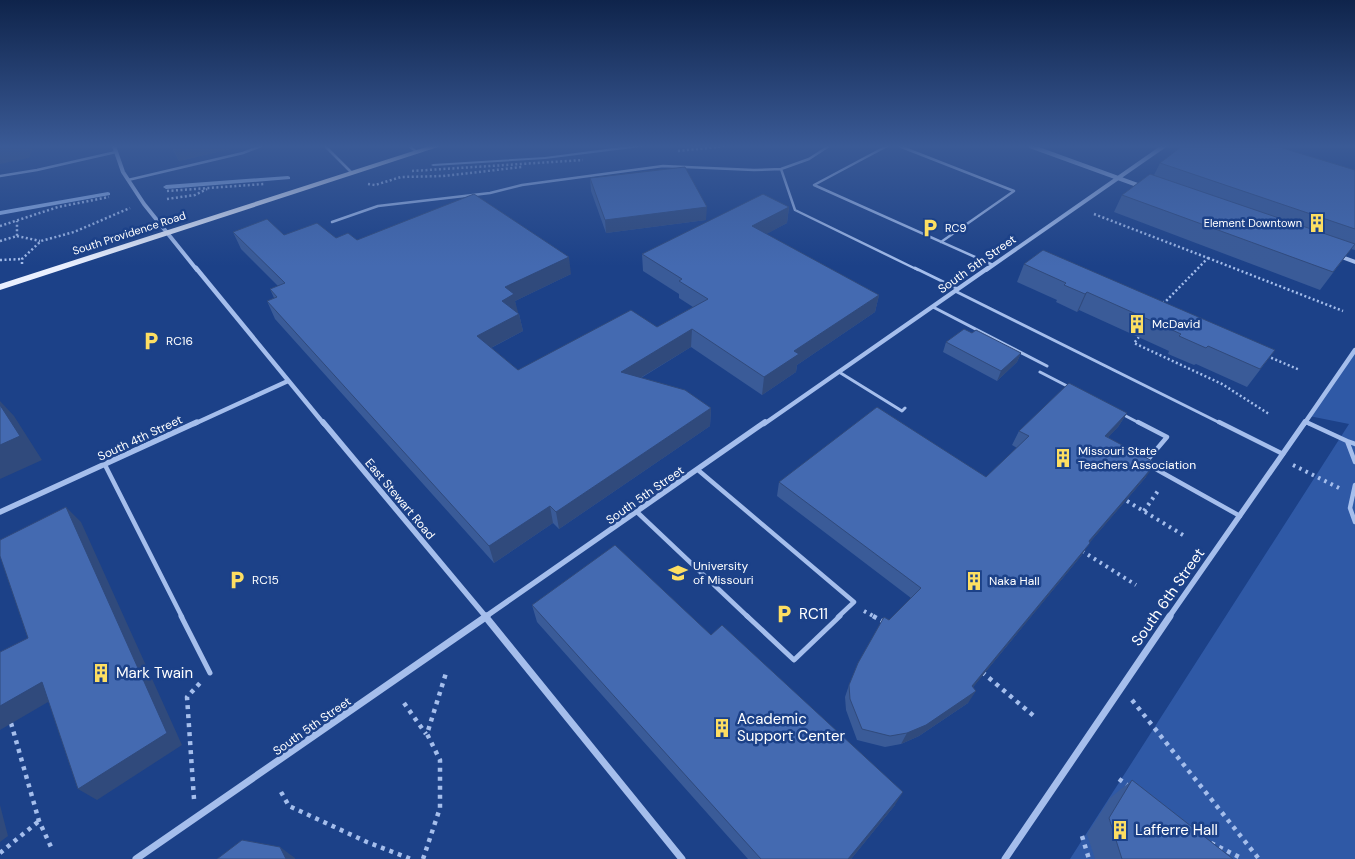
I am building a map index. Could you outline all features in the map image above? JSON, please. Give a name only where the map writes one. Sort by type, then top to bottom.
[{"type":"main road","name":"South Providence Road","points":[[0,287],[311,186]]},
{"type":"street","name":"East Stewart Road","points":[[132,186],[144,204],[288,381],[486,617],[682,859]]},
{"type":"street","name":"South 5th Street","points":[[136,859],[1106,186]]},
{"type":"street","points":[[1141,186],[1146,188]]},
{"type":"street","points":[[1337,256],[1355,262]]},
{"type":"street","name":"South 6th Street","points":[[1005,859],[1121,686],[1355,350]]},
{"type":"street","name":"South 4th Street","points":[[0,512],[288,381]]},
{"type":"lane","points":[[332,222],[378,206],[490,193],[518,186]]},
{"type":"lane","points":[[787,186],[795,210],[957,290],[1282,456]]},
{"type":"lane","points":[[816,186],[993,265]]},
{"type":"lane","points":[[940,242],[1014,191],[1001,186]]},
{"type":"lane","points":[[933,307],[1048,366]]},
{"type":"lane","points":[[839,372],[902,411],[905,408]]},
{"type":"lane","points":[[1040,372],[1074,390]]},
{"type":"lane","points":[[1116,411],[1167,437],[1145,463],[1240,516]]},
{"type":"lane","points":[[1305,422],[1355,444]]},
{"type":"lane","points":[[1347,441],[1355,462]]},
{"type":"lane","points":[[105,464],[210,673]]},
{"type":"lane","points":[[637,512],[794,660],[854,602],[698,470]]},
{"type":"lane","points":[[1355,485],[1350,508],[1355,522]]},
{"type":"path","points":[[168,191],[239,186]]},
{"type":"path","points":[[167,200],[195,195],[209,188]]},
{"type":"path","points":[[0,226],[58,207],[108,197]]},
{"type":"path","points":[[0,260],[22,259],[41,242],[74,232],[126,209],[144,204]]},
{"type":"path","points":[[1094,214],[1344,311]]},
{"type":"path","points":[[16,221],[17,236]]},
{"type":"path","points":[[0,241],[17,236],[41,242]]},
{"type":"path","points":[[1164,310],[1158,304],[1166,301],[1208,258]]},
{"type":"path","points":[[22,259],[22,267]]},
{"type":"path","points":[[1139,337],[1134,343],[1222,384],[1269,414]]},
{"type":"path","points":[[1260,353],[1300,370]]},
{"type":"path","points":[[1282,456],[1353,495]]},
{"type":"path","points":[[1144,511],[1160,489],[1157,470]]},
{"type":"path","points":[[1127,501],[1183,535]]},
{"type":"path","points":[[1079,549],[1136,585]]},
{"type":"path","points":[[852,604],[887,624],[892,619]]},
{"type":"path","points":[[980,670],[1035,717]]},
{"type":"path","points":[[194,820],[194,784],[187,697],[210,673]]},
{"type":"path","points":[[426,734],[446,673]]},
{"type":"path","points":[[1121,686],[1259,859]]},
{"type":"path","points":[[404,704],[426,734],[440,760],[440,808],[423,859]]},
{"type":"path","points":[[11,723],[39,821],[52,849]]},
{"type":"path","points":[[1119,778],[1134,790]]},
{"type":"path","points":[[281,792],[289,806],[367,842],[412,859]]},
{"type":"path","points":[[0,853],[39,821]]},
{"type":"path","points":[[1082,836],[1089,859]]},
{"type":"path","points":[[1204,840],[1244,859]]},
{"type":"shaded area","points":[[1355,350],[1355,859],[1070,859],[1349,424],[1309,416]]},
{"type":"building","points":[[593,186],[695,186],[707,207],[605,220]]},
{"type":"building","points":[[1134,186],[1185,186],[1355,244],[1333,272],[1122,195]]},
{"type":"building","points":[[1228,186],[1355,186],[1355,229]]},
{"type":"building","points":[[474,194],[569,257],[505,287],[514,294],[502,301],[519,314],[477,336],[518,370],[631,310],[657,327],[708,299],[679,281],[682,279],[642,254],[763,194],[789,207],[752,226],[879,295],[794,351],[799,354],[764,377],[692,329],[621,372],[685,390],[711,408],[556,512],[550,506],[489,546],[267,301],[277,297],[270,289],[285,283],[233,232],[267,219],[284,235],[317,223],[336,238],[348,233],[357,240]]},
{"type":"building","points":[[1043,250],[1275,350],[1260,369],[1208,346],[1206,348],[1179,336],[1181,334],[1087,292],[1085,294],[1064,285],[1066,283],[1024,264]]},
{"type":"building","points":[[964,329],[972,333],[976,330],[1021,353],[1001,371],[946,342]]},
{"type":"building","name":"Naka Hall","points":[[1069,383],[1127,413],[1105,436],[1156,463],[1089,541],[1090,543],[972,686],[976,691],[926,725],[907,733],[890,736],[862,729],[850,699],[849,685],[858,663],[884,617],[889,620],[921,588],[779,482],[877,407],[986,477],[1029,436],[1019,431]]},
{"type":"building","points":[[0,405],[20,436],[0,445]]},
{"type":"building","name":"Mark Twain","points":[[66,507],[167,733],[78,789],[42,682],[0,706],[0,652],[28,638],[0,556],[0,540]]},
{"type":"building","name":"Academic Support Center","points":[[615,545],[711,635],[722,625],[903,792],[848,859],[761,859],[532,605]]},
{"type":"building","points":[[1132,780],[1233,859],[1122,859],[1109,818]]},
{"type":"building","points":[[242,840],[280,847],[286,859],[217,859]]},
{"type":"waterway","points":[[166,187],[178,186]]},
{"type":"waterway","points":[[0,213],[108,194]]},
{"type":"place","name":"Element Downtown","points":[[1317,223]]},
{"type":"place","name":"RC9","points":[[930,228]]},
{"type":"place","name":"McDavid","points":[[1137,324]]},
{"type":"place","name":"RC16","points":[[151,341]]},
{"type":"place","name":"Missouri State Teachers Association","points":[[1063,458]]},
{"type":"place","name":"University of Missouri","points":[[678,573]]},
{"type":"place","name":"RC15","points":[[237,580]]},
{"type":"place","name":"Naka Hall","points":[[974,581]]},
{"type":"place","name":"RC11","points":[[784,614]]},
{"type":"place","name":"Mark Twain","points":[[101,673]]},
{"type":"place","name":"Academic Support Center","points":[[722,728]]},
{"type":"place","name":"Lafferre Hall","points":[[1120,830]]}]
